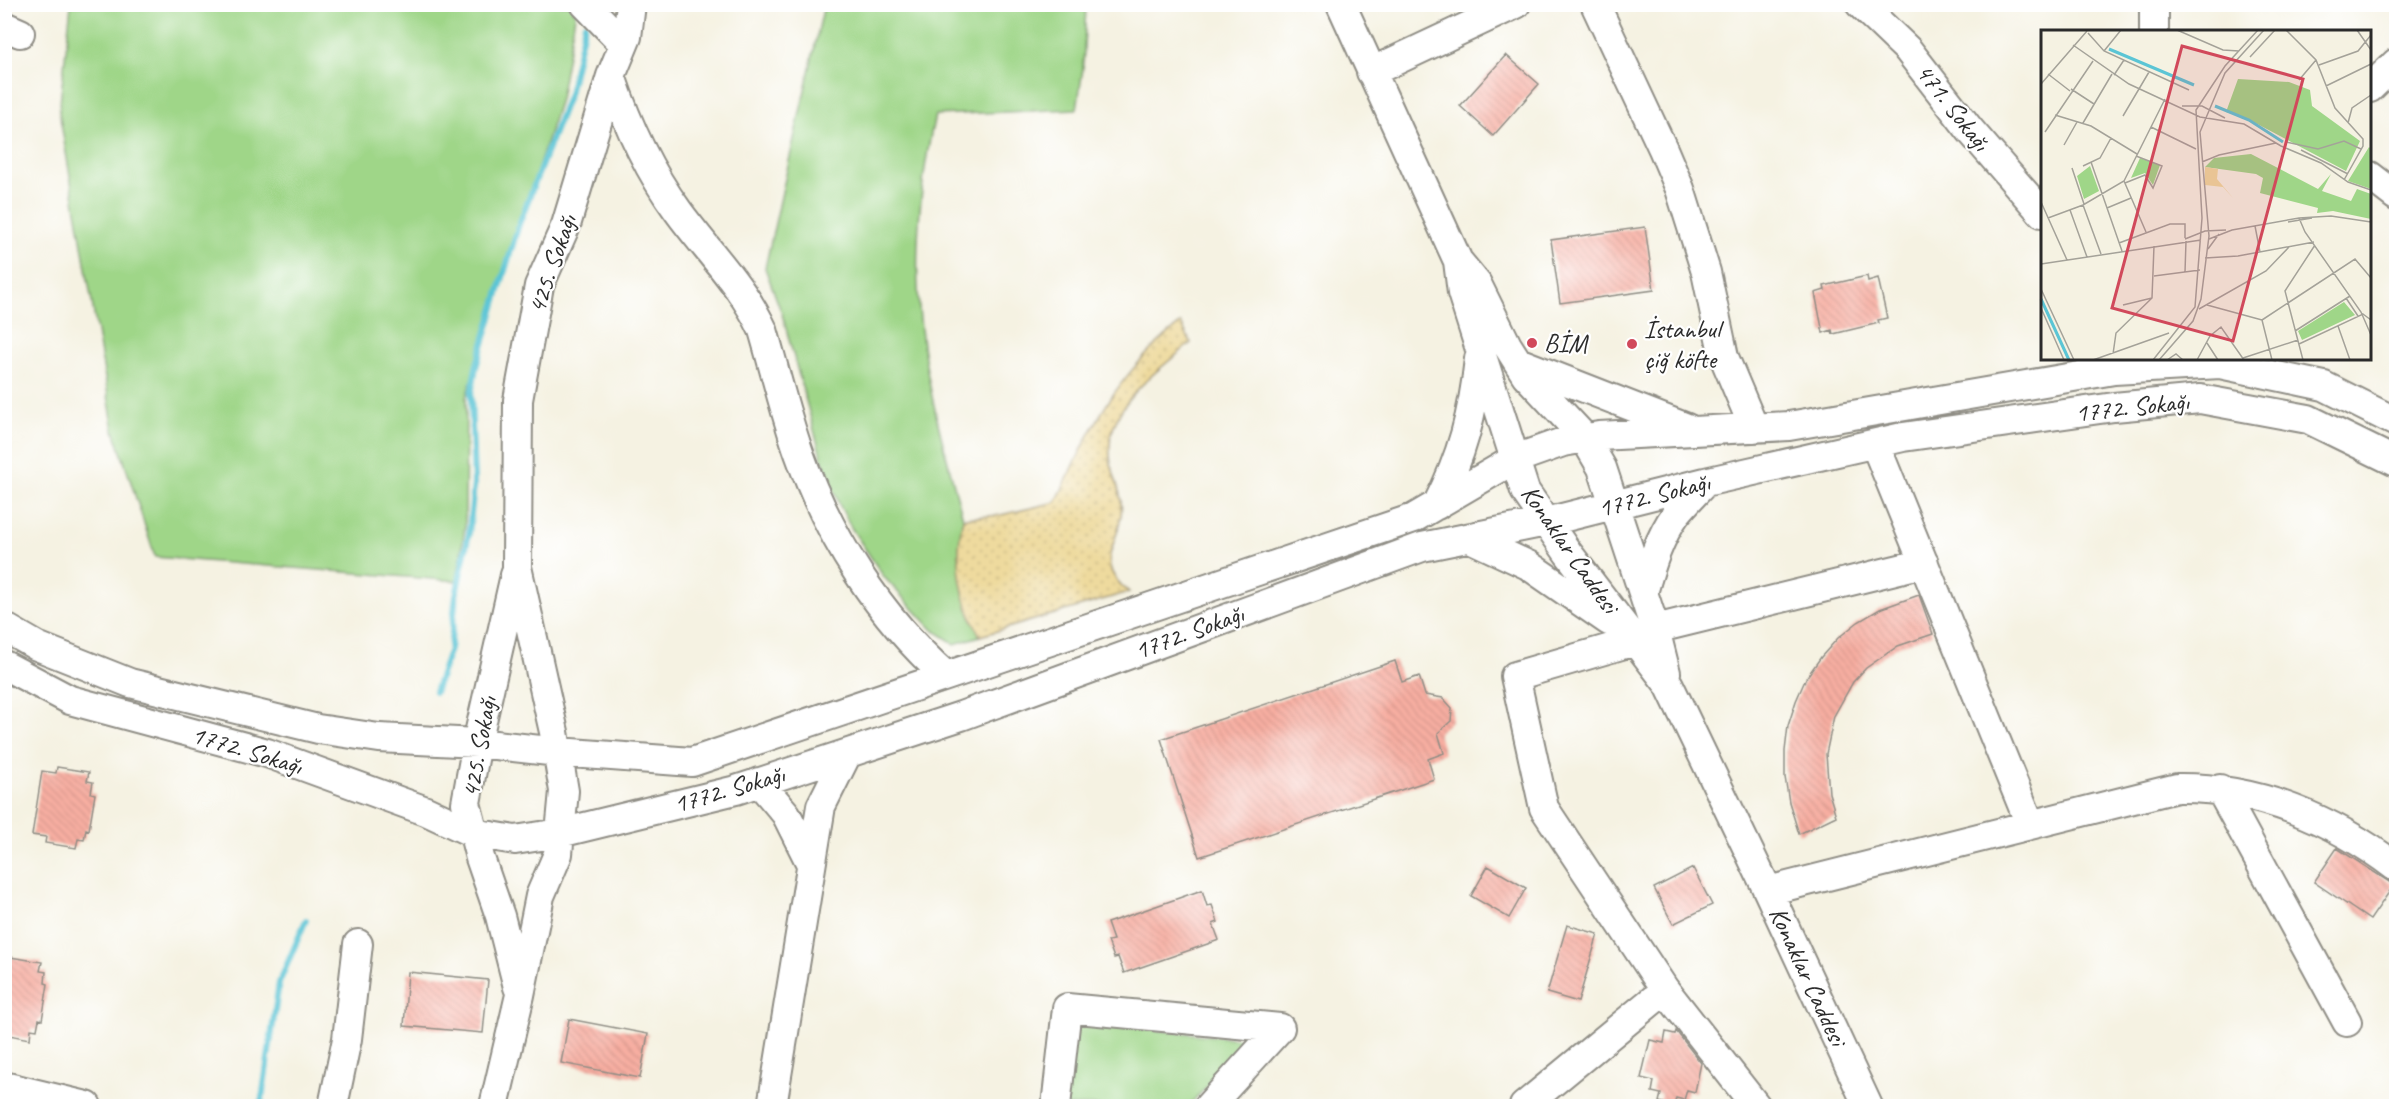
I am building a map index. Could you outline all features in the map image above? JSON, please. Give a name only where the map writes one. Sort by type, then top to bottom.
[{"type":"street","points":[[585,4],[624,44]]},
{"type":"street","name":"425. Sokağı","points":[[520,995],[500,916],[473,833],[466,803],[477,742],[517,567],[518,400],[539,286],[566,225],[624,44],[631,4]]},
{"type":"street","name":"Konaklar Caddesi","points":[[1341,4],[1458,261],[1476,284],[1517,362],[1536,387],[1584,437],[1602,468],[1643,593],[1638,632]]},
{"type":"street","points":[[1371,72],[1516,4]]},
{"type":"street","points":[[1595,4],[1680,189],[1706,272],[1724,357],[1754,428]]},
{"type":"street","name":"471. Sokağı","points":[[1860,4],[1908,50],[1970,130],[2041,211]]},
{"type":"street","points":[[2154,4],[2154,30]]},
{"type":"street","points":[[2371,87],[2397,63]]},
{"type":"street","points":[[612,76],[636,140],[662,188],[735,282],[756,315],[763,330],[799,453],[825,516],[842,548],[882,608],[917,650],[946,676]]},
{"type":"street","points":[[2371,177],[2397,195]]},
{"type":"street","name":"Konaklar Caddesi","points":[[1458,261],[1462,293],[1525,491],[1546,522],[1638,632],[1669,685],[1868,1107]]},
{"type":"street","points":[[1437,505],[1455,471],[1465,438],[1472,407],[1479,351]]},
{"type":"street","name":"1772. Sokağı","points":[[4,627],[37,646],[130,683],[296,723],[379,738],[477,742],[558,753],[692,762],[1414,518],[1515,459],[1542,448],[1584,437],[1789,426],[2117,364],[2208,361],[2324,387],[2397,422]]},
{"type":"street","points":[[1517,362],[1698,432]]},
{"type":"street","name":"1772. Sokağı","points":[[10,673],[70,700],[267,753],[426,811],[473,833],[515,840],[560,833],[759,783],[961,716],[1422,547],[1546,522],[1705,482],[1903,437],[2114,407],[2200,399],[2308,419],[2397,462]]},
{"type":"street","points":[[1875,444],[2030,824]]},
{"type":"street","points":[[1643,593],[1651,563],[1662,537],[1676,514],[1705,482]]},
{"type":"street","points":[[1470,538],[1528,565],[1606,620],[1638,632]]},
{"type":"street","points":[[1756,1107],[1665,990],[1544,808],[1515,676],[1638,632],[1924,563]]},
{"type":"street","name":"425. Sokağı","points":[[494,1107],[540,896],[558,854],[564,791],[558,753],[517,567]]},
{"type":"street","points":[[772,1107],[810,862],[821,806],[846,754]]},
{"type":"street","points":[[759,783],[786,814],[810,862]]},
{"type":"street","points":[[1768,891],[2177,788],[2220,789],[2265,798],[2289,806],[2349,837],[2397,867]]},
{"type":"street","points":[[2220,789],[2347,1022]]},
{"type":"street","points":[[333,1107],[347,1039],[358,944]]},
{"type":"street","points":[[1524,1107],[1665,990]]},
{"type":"street","points":[[1056,1107],[1067,1008],[1280,1028],[1209,1107]]},
{"type":"street","points":[[4,1086],[87,1107]]},
{"type":"green space","points":[[71,5],[577,5],[560,99],[466,397],[465,526],[457,581],[155,557],[114,430],[59,112]]},
{"type":"green space","points":[[824,5],[1086,5],[1083,68],[1077,109],[935,115],[929,142],[919,222],[918,275],[921,329],[933,401],[963,518],[959,564],[963,593],[980,636],[955,644],[933,630],[884,577],[852,529],[839,504],[822,459],[782,314],[765,268]]},
{"type":"green space","points":[[1067,1021],[1253,1040],[1188,1106],[1060,1106]]},
{"type":"sand","points":[[1181,323],[1191,343],[1149,378],[1124,406],[1111,439],[1110,457],[1119,492],[1121,515],[1110,555],[1110,564],[1112,573],[1118,582],[1129,592],[980,636],[967,607],[960,578],[959,549],[963,518],[1001,515],[1056,502],[1094,426],[1121,383],[1158,343]]},
{"type":"building","points":[[1506,55],[1539,84],[1493,136],[1460,106]]},
{"type":"building","points":[[1645,227],[1654,290],[1560,303],[1551,240]]},
{"type":"building","points":[[1867,276],[1868,281],[1878,278],[1887,318],[1878,320],[1879,323],[1833,334],[1832,330],[1823,333],[1815,293],[1825,290],[1824,286]]},
{"type":"building","points":[[1919,595],[1933,634],[1898,646],[1866,668],[1853,682],[1834,716],[1826,754],[1829,793],[1836,816],[1799,834],[1789,802],[1785,777],[1785,751],[1788,726],[1806,678],[1838,638],[1858,622],[1880,609]]},
{"type":"building","points":[[1395,661],[1402,682],[1419,676],[1425,695],[1443,698],[1452,708],[1451,721],[1438,733],[1444,753],[1428,759],[1434,779],[1199,857],[1161,739]]},
{"type":"building","points":[[57,767],[89,772],[87,781],[93,782],[91,793],[95,794],[89,830],[86,829],[84,840],[78,839],[76,848],[45,843],[46,837],[32,835],[42,771],[56,773]]},
{"type":"building","points":[[2337,848],[2394,885],[2370,920],[2314,882]]},
{"type":"building","points":[[1488,866],[1526,888],[1509,918],[1471,896]]},
{"type":"building","points":[[1693,868],[1712,905],[1673,924],[1654,888]]},
{"type":"building","points":[[1202,890],[1207,906],[1212,905],[1218,922],[1213,924],[1219,940],[1124,973],[1118,957],[1114,958],[1108,941],[1113,940],[1107,923]]},
{"type":"building","points":[[1567,925],[1598,934],[1578,1002],[1547,993]]},
{"type":"building","points":[[10,957],[42,962],[40,971],[46,972],[45,983],[48,984],[42,1020],[39,1019],[37,1030],[31,1029],[30,1039],[4,1034],[4,962],[9,963]]},
{"type":"building","points":[[408,972],[488,980],[483,1033],[404,1026]]},
{"type":"building","points":[[569,1019],[648,1034],[640,1078],[561,1063]]},
{"type":"building","points":[[1676,1031],[1701,1063],[1695,1092],[1687,1090],[1684,1100],[1676,1098],[1674,1106],[1659,1102],[1661,1094],[1652,1092],[1654,1081],[1641,1078],[1650,1040],[1664,1043],[1666,1032],[1675,1034]]},
{"type":"waterway","points":[[435,692],[450,649],[456,595],[469,533],[474,484],[471,394],[476,367],[519,224],[569,94],[585,24]]},
{"type":"waterway","points":[[261,1106],[279,983],[306,920]]},
{"type":"place","name":"BİM","points":[[1532,343]]},
{"type":"place","name":"İstanbul çiğ köfte","points":[[1632,344]]}]
